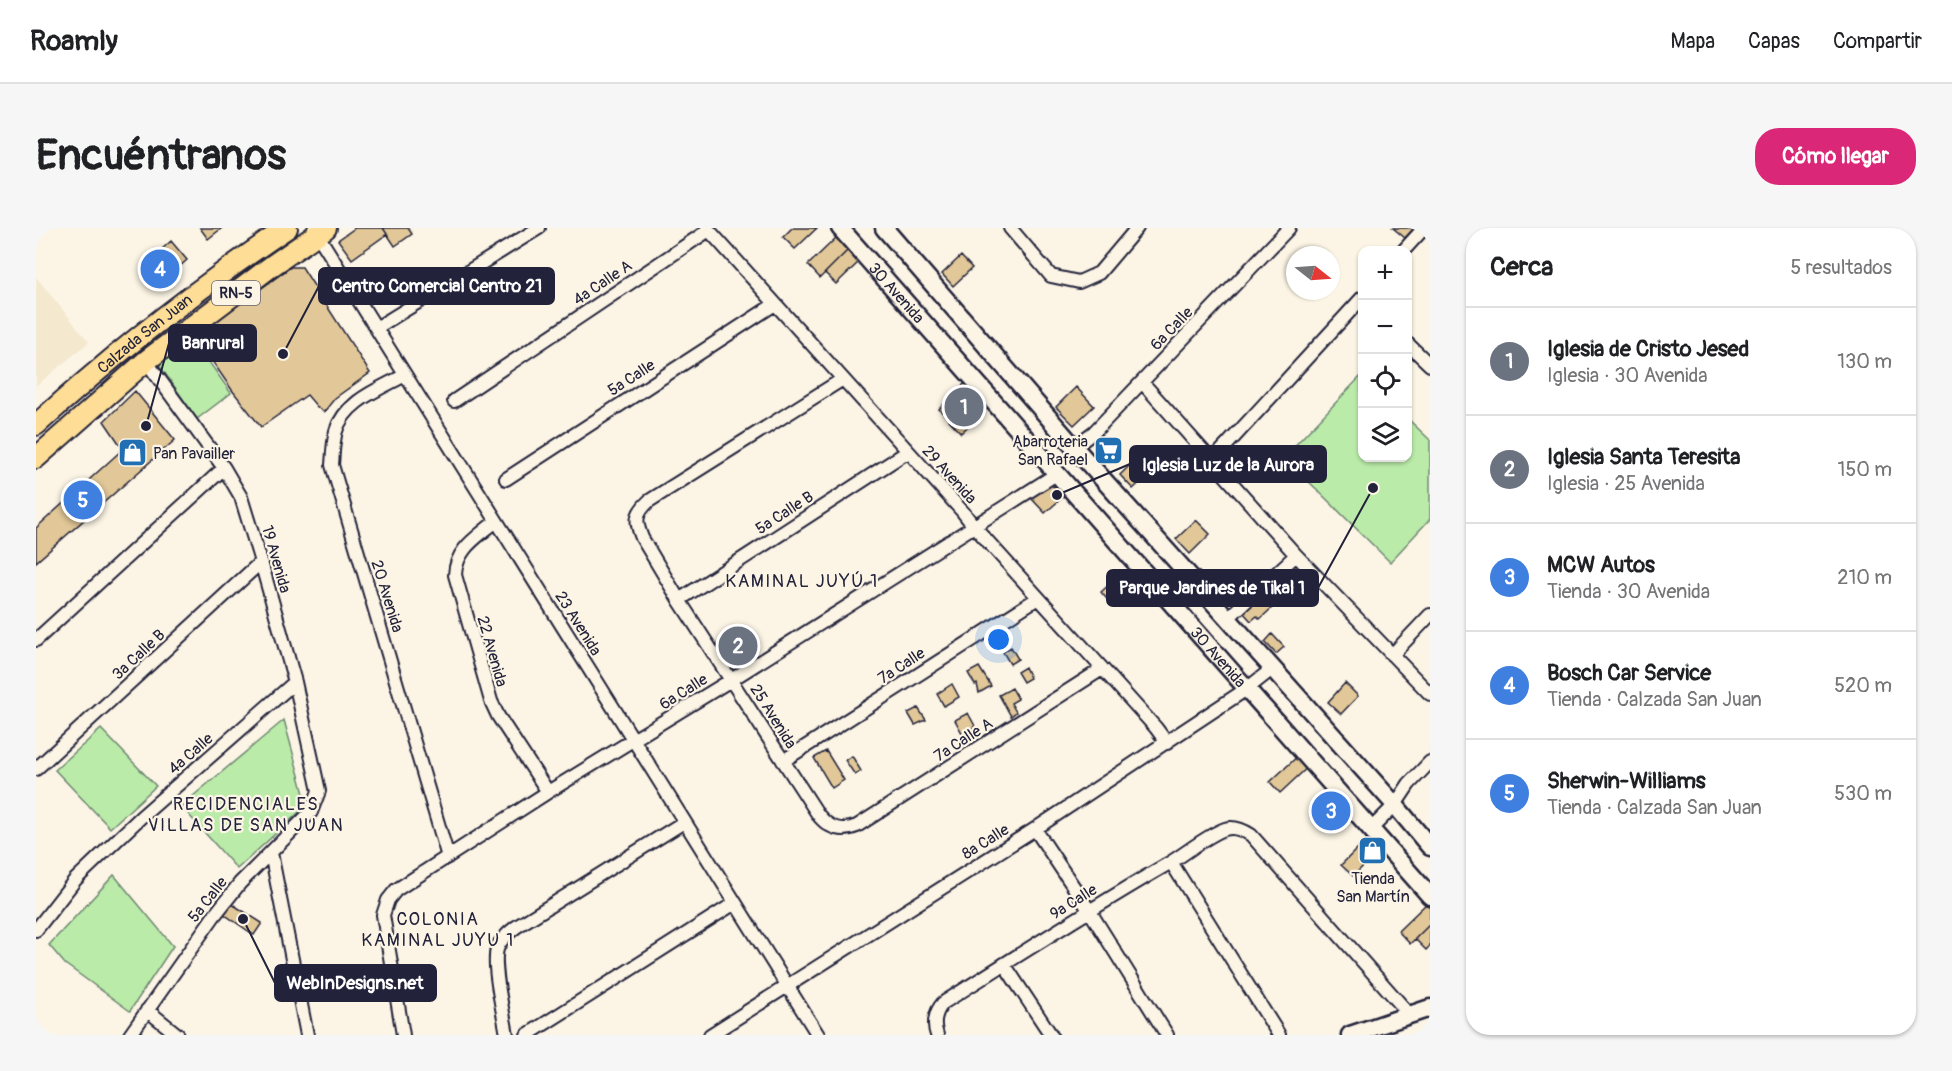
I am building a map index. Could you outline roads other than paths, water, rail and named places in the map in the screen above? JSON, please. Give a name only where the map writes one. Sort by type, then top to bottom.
[{"type":"main road","name":"Calzada San Juan","points":[[36,425],[171,310],[287,228]]},
{"type":"main road","name":"Calzada San Juan","points":[[36,458],[147,361],[319,230]]},
{"type":"street","points":[[376,328],[538,228]]},
{"type":"street","name":"30 Avenida","points":[[840,228],[1430,896]]},
{"type":"street","name":"30 Avenida","points":[[884,228],[1074,447],[1430,846]]},
{"type":"street","points":[[1010,228],[1051,276],[1079,282],[1099,273],[1137,228]]},
{"type":"street","name":"6a Calle","points":[[1074,447],[1094,432],[1289,228]]},
{"type":"street","points":[[1408,246],[1424,228]]},
{"type":"street","name":"29 Avenida","points":[[708,229],[1167,743]]},
{"type":"street","name":"4a Calle A","points":[[454,401],[708,229]]},
{"type":"street","name":"23 Avenida","points":[[319,230],[405,375],[818,1035]]},
{"type":"street","points":[[1212,461],[1361,300]]},
{"type":"street","name":"5a Calle","points":[[506,479],[775,304]]},
{"type":"street","points":[[1412,349],[1430,365]]},
{"type":"street","name":"19 Avenida","points":[[147,361],[224,468],[241,497],[295,682],[319,791]]},
{"type":"street","name":"20 Avenida","points":[[405,375],[361,399],[345,414],[336,430],[332,465],[448,857]]},
{"type":"street","name":"25 Avenida","points":[[840,829],[828,825],[819,816],[783,761],[679,600],[642,538],[637,518],[641,508],[649,501],[843,379]]},
{"type":"street","points":[[1142,382],[1296,555],[1430,694]]},
{"type":"street","name":"5a Calle B","points":[[679,600],[908,452]]},
{"type":"street","points":[[36,640],[224,468]]},
{"type":"street","name":"6a Calle","points":[[403,1035],[383,915],[388,900],[399,887],[1058,473]]},
{"type":"street","name":"22 Avenida","points":[[496,520],[461,551],[455,575],[491,701],[498,716],[548,792]]},
{"type":"street","points":[[1228,618],[1296,555]]},
{"type":"street","name":"3a Calle B","points":[[36,769],[261,562]]},
{"type":"street","name":"7a Calle","points":[[783,761],[1038,598]]},
{"type":"street","points":[[1392,654],[1430,615]]},
{"type":"street","name":"7a Calle A","points":[[840,829],[864,823],[1102,669]]},
{"type":"street","name":"8a Calle","points":[[711,1035],[1167,743],[1272,669]]},
{"type":"street","name":"4a Calle","points":[[36,930],[75,880],[141,818],[295,682]]},
{"type":"street","points":[[1371,829],[1395,805],[1430,762]]},
{"type":"street","name":"5a Calle","points":[[130,1035],[240,883],[311,812],[319,791]]},
{"type":"street","points":[[507,1035],[496,966],[496,953],[502,940],[516,927],[684,822]]},
{"type":"street","name":"9a Calle","points":[[937,1035],[935,1018],[943,1003],[1089,910],[1172,862],[1219,831],[1230,828],[1239,829],[1254,838],[1410,1015]]},
{"type":"street","points":[[1035,829],[1167,1035]]},
{"type":"street","points":[[271,853],[307,1035]]},
{"type":"street","points":[[1172,862],[1279,1035]]},
{"type":"street","points":[[527,1035],[735,903]]},
{"type":"street","points":[[1004,964],[1051,1035]]},
{"type":"street","points":[[1350,1035],[1430,1008]]},
{"type":"street","points":[[147,1010],[178,1035]]},
{"type":"place","name":"Bosch Car Service","points":[[160,269]]},
{"type":"place","name":"Centro Comercial Centro 21","points":[[283,354]]},
{"type":"place","name":"Iglesia de Cristo Jesed","points":[[964,407]]},
{"type":"place","name":"Banrural","points":[[146,426]]},
{"type":"place","name":"Abarroteria San Rafael","points":[[1109,450]]},
{"type":"place","name":"Pan Pavailler","points":[[132,453]]},
{"type":"place","name":"Parque Jardines de Tikal 1","points":[[1373,488]]},
{"type":"place","name":"Iglesia Luz de la Aurora","points":[[1057,495]]},
{"type":"place","name":"Sherwin-Williams","points":[[83,500]]},
{"type":"place","name":"Iglesia Santa Teresita","points":[[738,646]]},
{"type":"place","name":"MCW Autos","points":[[1331,811]]},
{"type":"place","name":"Tienda San Martín","points":[[1373,850]]},
{"type":"place","name":"WebInDesigns.net","points":[[243,919]]},
{"type":"district","name":"KAMINAL JUYÚ 1","points":[[802,581]]},
{"type":"district","name":"RECIDENCIALES VILLAS DE SAN JUAN","points":[[246,814]]},
{"type":"district","name":"COLONIA KAMINAL JUYU 1","points":[[438,929]]}]
